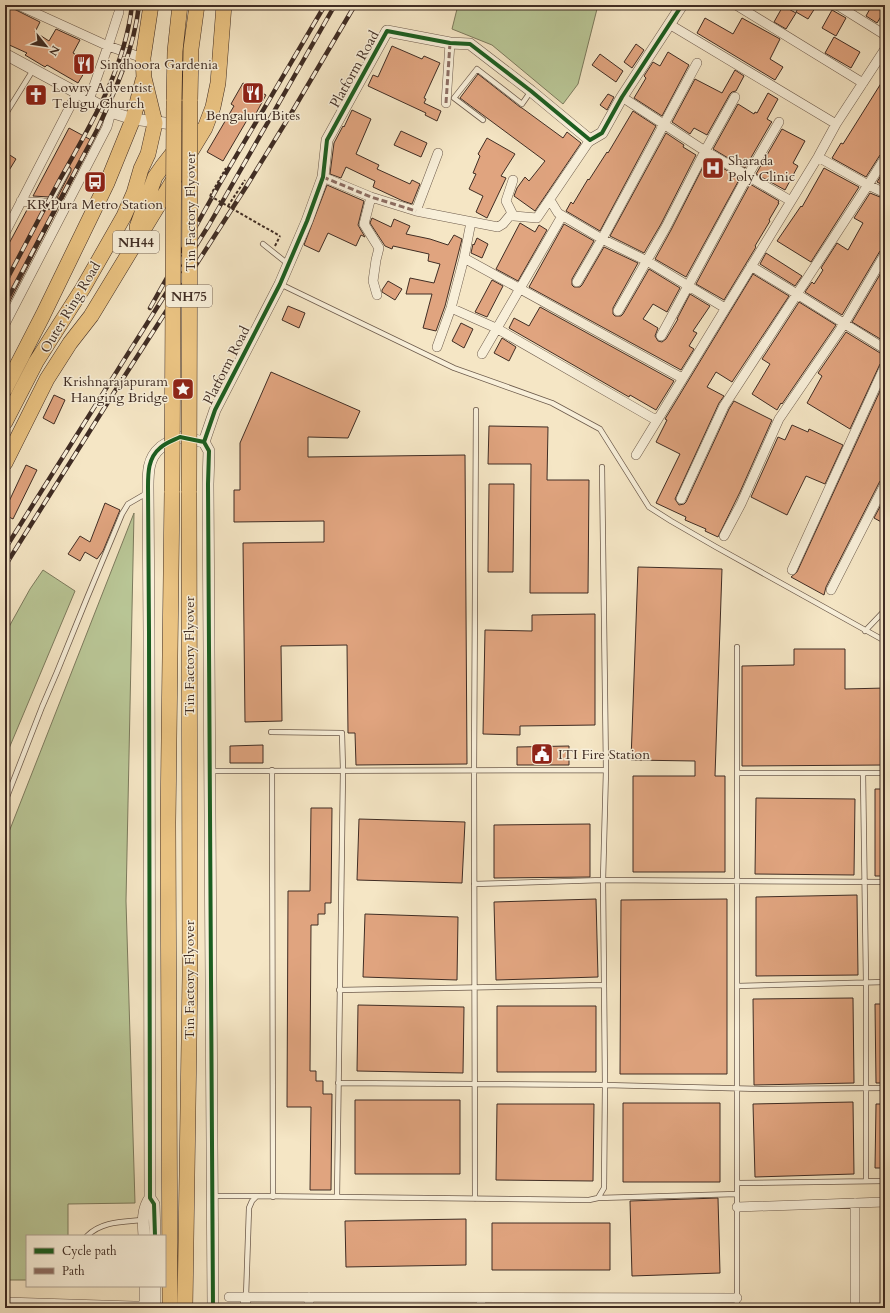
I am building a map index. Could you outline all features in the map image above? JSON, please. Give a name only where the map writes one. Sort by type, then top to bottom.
[{"type":"highway","name":"Outer Ring Road","points":[[5,422],[36,362],[83,288],[124,216],[148,154],[155,123],[144,78],[143,58],[151,5]]},
{"type":"highway","name":"Tin Factory Flyover","points":[[170,1308],[168,815],[172,491],[174,101],[175,51],[180,5]]},
{"type":"highway","name":"Tin Factory Flyover","points":[[185,1308],[190,975],[190,101],[191,49],[197,5]]},
{"type":"highway","points":[[205,128],[213,107],[218,83],[224,5]]},
{"type":"highway","name":"Outer Ring Road","points":[[5,389],[108,183],[133,119],[144,78]]},
{"type":"highway","name":"Outer Ring Road","points":[[5,463],[47,378],[70,343],[91,316],[112,281],[116,261],[138,225],[155,177],[184,139],[205,128]]},
{"type":"street","points":[[18,5],[108,46],[143,58]]},
{"type":"street","points":[[89,100],[108,46],[120,5]]},
{"type":"street","points":[[513,180],[506,201],[514,216],[537,218],[590,140],[602,133],[622,97],[668,24],[682,5]]},
{"type":"street","points":[[736,5],[863,83]]},
{"type":"street","points":[[837,5],[885,35]]},
{"type":"street","points":[[668,24],[836,124]]},
{"type":"street","name":"Platform Road","points":[[204,442],[214,410],[280,284],[307,221],[322,177],[327,140],[387,31],[450,43],[470,44],[532,91],[590,140]]},
{"type":"street","points":[[446,104],[450,43]]},
{"type":"street","points":[[636,455],[818,157],[836,124],[885,49]]},
{"type":"street","points":[[5,54],[112,112],[133,119],[155,123],[205,128]]},
{"type":"street","points":[[576,282],[602,238],[697,63]]},
{"type":"street","points":[[5,233],[76,93]]},
{"type":"street","points":[[622,97],[705,151],[791,201]]},
{"type":"street","points":[[618,311],[666,227],[735,97]]},
{"type":"street","points":[[5,324],[107,127],[112,112]]},
{"type":"street","points":[[661,336],[748,175],[780,122]]},
{"type":"street","points":[[416,211],[438,153]]},
{"type":"street","points":[[818,157],[868,186],[885,193]]},
{"type":"street","points":[[681,499],[724,406],[885,158]]},
{"type":"street","points":[[322,177],[372,197],[416,211],[498,227],[503,224],[512,212]]},
{"type":"street","points":[[372,197],[364,224],[379,248],[373,281],[377,295]]},
{"type":"street","points":[[550,200],[558,213],[562,216],[647,261],[725,308]]},
{"type":"street","points":[[22,201],[66,205]]},
{"type":"street","points":[[482,354],[562,216]]},
{"type":"street","points":[[437,347],[452,308],[471,222]]},
{"type":"street","points":[[724,536],[741,504],[779,419],[844,324],[885,254]]},
{"type":"street","points":[[464,258],[682,378]]},
{"type":"street","points":[[751,266],[885,349]]},
{"type":"street","points":[[452,308],[496,328],[656,420]]},
{"type":"street","points":[[792,570],[885,366]]},
{"type":"street","points":[[144,1235],[143,1220],[146,1204],[150,1198],[150,639],[148,492],[150,465],[153,456],[160,447],[180,437],[204,442],[209,451],[212,1308]]},
{"type":"street","points":[[831,590],[885,484]]},
{"type":"street","points":[[150,1198],[154,1204],[155,1235]]},
{"type":"street","points":[[737,1208],[885,1202]]},
{"type":"street","points":[[855,1203],[855,1308]]},
{"type":"street","points":[[144,1287],[145,1307]]},
{"type":"street","points":[[145,1307],[155,1287]]},
{"type":"street","points":[[229,1297],[737,1298]]},
{"type":"street","points":[[245,1308],[246,1297]]},
{"type":"street","points":[[309,1297],[309,1308]]},
{"type":"street","points":[[481,1298],[481,1308]]},
{"type":"street","points":[[5,1303],[27,1306],[145,1307]]},
{"type":"lane","points":[[483,120],[454,98],[477,69],[522,104],[532,91]]},
{"type":"lane","points":[[5,115],[33,70]]},
{"type":"lane","points":[[50,203],[68,170]]},
{"type":"lane","points":[[263,244],[288,264]]},
{"type":"lane","points":[[280,284],[454,368],[552,403],[600,429],[649,506],[716,548],[885,641]]},
{"type":"lane","points":[[475,1199],[474,770],[476,410]]},
{"type":"lane","points":[[598,1198],[604,1188],[605,1085],[603,880],[606,770],[602,467]]},
{"type":"lane","points":[[5,802],[42,706],[60,666],[122,514],[128,504],[148,492]]},
{"type":"lane","points":[[865,631],[885,610]]},
{"type":"lane","points":[[737,647],[737,1308]]},
{"type":"lane","points":[[271,732],[342,733],[343,770],[336,1197]]},
{"type":"lane","points":[[209,770],[606,770]]},
{"type":"lane","points":[[272,770],[273,1197]]},
{"type":"lane","points":[[737,773],[885,773]]},
{"type":"lane","points":[[863,773],[866,982],[866,1181]]},
{"type":"lane","points":[[474,884],[603,880],[885,882]]},
{"type":"lane","points":[[737,986],[885,982]]},
{"type":"lane","points":[[339,990],[604,985]]},
{"type":"lane","points":[[338,1083],[605,1085],[737,1089],[885,1088]]},
{"type":"lane","points":[[737,1183],[885,1181]]},
{"type":"lane","points":[[212,1196],[589,1200],[598,1198],[737,1194]]},
{"type":"lane","points":[[246,1297],[249,1208],[252,1201],[257,1196]]},
{"type":"lane","points":[[88,1235],[93,1230],[105,1224],[143,1220]]},
{"type":"path","points":[[226,168],[210,196],[280,236]]},
{"type":"path","points":[[228,206],[244,180]]},
{"type":"green space","points":[[458,5],[598,5],[578,84],[563,104],[492,45],[452,29]]},
{"type":"green space","points":[[134,513],[126,901],[135,1203],[68,1204],[68,1235],[26,1235],[26,1280],[5,1280],[5,842]]},
{"type":"green space","points":[[43,570],[75,591],[5,758],[5,634],[30,589]]},
{"type":"green space","points":[[490,1304],[731,1308],[490,1308]]},
{"type":"building","points":[[800,5],[817,5],[808,19],[796,12]]},
{"type":"building","points":[[872,5],[885,5],[885,10],[877,23],[866,16]]},
{"type":"building","points":[[783,6],[796,13],[786,29],[774,22]]},
{"type":"building","points":[[10,7],[40,22],[35,32],[49,41],[56,29],[80,40],[73,53],[90,63],[78,83],[47,65],[45,67],[25,55],[27,53],[5,43],[5,18]]},
{"type":"building","points":[[832,10],[846,18],[836,36],[822,28]]},
{"type":"building","points":[[705,18],[733,34],[742,18],[780,39],[770,59],[783,67],[775,80],[697,33]]},
{"type":"building","points":[[834,37],[860,52],[851,68],[825,53]]},
{"type":"building","points":[[636,44],[644,50],[632,68],[624,62]]},
{"type":"building","points":[[392,46],[422,59],[424,56],[440,63],[424,98],[426,99],[424,103],[441,111],[437,121],[425,115],[426,113],[368,86],[373,75],[378,77]]},
{"type":"building","points":[[668,52],[689,65],[662,116],[634,98],[646,78],[644,76],[653,62],[660,66]]},
{"type":"building","points":[[600,54],[623,71],[616,82],[592,65]]},
{"type":"building","points":[[735,70],[744,76],[736,91],[730,94],[707,135],[694,128],[690,134],[672,122],[695,79],[722,93]]},
{"type":"building","points":[[478,74],[563,138],[567,132],[581,143],[535,211],[514,196],[517,188],[525,177],[529,181],[545,161],[460,98]]},
{"type":"building","points":[[885,77],[885,152],[880,155],[866,177],[832,158],[841,143],[843,144]]},
{"type":"building","points":[[243,83],[266,95],[254,117],[250,115],[223,161],[207,152],[234,106],[231,104]]},
{"type":"building","points":[[768,93],[778,99],[767,119],[772,122],[745,168],[713,149],[738,104],[754,114],[755,112],[757,113]]},
{"type":"building","points":[[608,94],[614,97],[607,110],[600,105]]},
{"type":"building","points":[[352,110],[371,119],[356,154],[379,165],[377,169],[410,184],[412,180],[420,184],[412,204],[373,187],[375,181],[346,167],[341,178],[330,174],[334,143]]},
{"type":"building","points":[[633,111],[656,126],[600,231],[566,211],[571,202],[573,204],[588,179],[589,180],[607,152],[608,153]]},
{"type":"building","points":[[69,128],[93,141],[63,199],[57,198],[71,171],[71,168],[68,166],[65,168],[49,197],[33,196]]},
{"type":"building","points":[[782,129],[805,141],[793,163],[798,166],[785,190],[756,174]]},
{"type":"building","points":[[401,131],[427,143],[421,157],[394,145]]},
{"type":"building","points":[[666,133],[684,145],[683,147],[696,155],[661,224],[644,253],[610,236]]},
{"type":"building","points":[[487,138],[515,154],[501,176],[506,178],[487,218],[476,212],[483,196],[469,189],[476,174],[473,173],[480,156],[478,154]]},
{"type":"building","points":[[5,152],[16,159],[5,177]]},
{"type":"building","points":[[707,159],[740,178],[686,277],[655,259]]},
{"type":"building","points":[[824,168],[859,187],[811,262],[777,241],[801,206],[802,207]]},
{"type":"building","points":[[885,169],[885,186],[877,182]]},
{"type":"building","points":[[750,184],[779,201],[779,203],[755,246],[756,247],[724,300],[696,284]]},
{"type":"building","points":[[327,185],[364,201],[358,225],[365,237],[361,235],[356,246],[328,233],[319,252],[304,245]]},
{"type":"building","points":[[870,193],[885,199],[885,248],[880,251],[842,315],[805,292],[812,282],[814,284],[823,270],[821,268],[837,243],[848,250],[863,223],[854,218]]},
{"type":"building","points":[[28,208],[57,210],[5,311],[5,251]]},
{"type":"building","points":[[372,218],[391,227],[394,219],[410,226],[406,234],[430,239],[448,245],[454,235],[462,239],[445,306],[436,331],[423,328],[432,294],[406,294],[410,278],[434,283],[440,264],[428,261],[429,254],[393,246],[392,249],[385,246],[370,223]]},
{"type":"building","points":[[520,223],[535,232],[539,225],[547,230],[518,281],[496,269]]},
{"type":"building","points":[[564,224],[594,241],[572,279],[572,285],[574,287],[580,287],[582,285],[604,247],[638,263],[613,308],[613,314],[615,316],[621,316],[623,314],[649,269],[680,288],[667,312],[653,304],[643,319],[658,328],[655,336],[658,341],[662,342],[666,339],[690,294],[710,306],[693,331],[697,333],[689,346],[694,349],[681,370],[529,287]]},
{"type":"building","points":[[477,238],[488,244],[482,258],[471,253],[473,244],[474,245]]},
{"type":"building","points":[[766,253],[802,276],[795,286],[760,264]]},
{"type":"building","points":[[885,266],[885,335],[882,340],[852,322]]},
{"type":"building","points":[[753,274],[789,296],[732,382],[716,372],[707,387],[724,396],[719,403],[675,499],[679,505],[686,502],[734,401],[772,420],[718,537],[705,531],[706,529],[685,520],[686,517],[656,503],[680,454],[656,442],[667,420],[665,419]]},
{"type":"building","points":[[492,280],[503,286],[487,317],[475,312]]},
{"type":"building","points":[[388,281],[402,289],[395,300],[382,292]]},
{"type":"building","points":[[799,302],[836,325],[777,410],[752,394],[770,364],[762,359]]},
{"type":"building","points":[[288,306],[305,313],[299,328],[282,320]]},
{"type":"building","points":[[540,307],[674,381],[656,410],[630,395],[629,397],[509,328],[514,318],[529,326]]},
{"type":"building","points":[[461,323],[473,329],[464,348],[452,341]]},
{"type":"building","points":[[846,332],[885,356],[885,360],[880,364],[850,429],[807,403],[822,376],[818,373]]},
{"type":"building","points":[[502,338],[516,347],[509,361],[494,353]]},
{"type":"building","points":[[271,372],[360,411],[348,438],[308,437],[308,457],[465,455],[467,764],[356,765],[355,733],[348,733],[347,645],[281,646],[282,721],[245,722],[243,543],[324,542],[324,521],[234,522],[234,490],[240,490],[240,443]]},
{"type":"building","points":[[885,380],[885,478],[880,481],[826,587],[824,595],[791,577],[797,572]]},
{"type":"building","points":[[54,395],[65,400],[54,424],[43,418]]},
{"type":"building","points":[[792,425],[808,432],[809,429],[843,445],[825,484],[806,476],[787,515],[751,497],[778,437],[785,440]]},
{"type":"building","points":[[489,426],[548,427],[547,480],[589,480],[588,593],[530,593],[531,464],[488,464]]},
{"type":"building","points":[[26,465],[37,470],[13,519],[5,515],[5,510]]},
{"type":"building","points":[[489,484],[514,484],[513,572],[488,572]]},
{"type":"building","points":[[885,497],[885,524],[874,518]]},
{"type":"building","points":[[105,503],[120,510],[103,551],[97,559],[85,552],[80,561],[68,554],[80,536],[90,542]]},
{"type":"building","points":[[638,567],[722,569],[715,776],[725,776],[725,872],[633,872],[633,776],[695,776],[695,761],[631,760]]},
{"type":"building","points":[[595,614],[595,725],[520,726],[520,735],[483,734],[485,630],[532,631],[532,615]]},
{"type":"building","points":[[794,649],[845,649],[845,689],[885,688],[885,765],[742,766],[742,666],[794,665]]},
{"type":"building","points":[[263,745],[263,763],[230,763],[230,746]]},
{"type":"building","points":[[569,746],[569,765],[517,765],[517,747]]},
{"type":"building","points":[[875,789],[885,789],[885,876],[875,876]]},
{"type":"building","points":[[756,798],[855,799],[854,875],[755,874]]},
{"type":"building","points":[[311,808],[332,808],[331,903],[325,903],[325,914],[318,914],[318,925],[311,925],[310,1071],[316,1071],[316,1081],[323,1081],[323,1094],[332,1094],[331,1190],[310,1190],[311,1107],[287,1107],[288,891],[310,891]]},
{"type":"building","points":[[359,819],[465,822],[462,883],[357,880]]},
{"type":"building","points":[[590,824],[590,877],[494,878],[494,825]]},
{"type":"building","points":[[857,895],[858,975],[756,976],[756,897]]},
{"type":"building","points":[[596,899],[598,977],[496,980],[494,902]]},
{"type":"building","points":[[727,899],[727,1074],[620,1074],[621,900]]},
{"type":"building","points":[[365,914],[458,917],[457,980],[363,977]]},
{"type":"building","points":[[853,998],[854,1083],[754,1085],[753,999]]},
{"type":"building","points":[[875,1004],[885,1004],[885,1083],[876,1083]]},
{"type":"building","points":[[358,1005],[464,1007],[463,1073],[357,1071]]},
{"type":"building","points":[[497,1006],[596,1006],[596,1072],[497,1072]]},
{"type":"building","points":[[355,1100],[460,1100],[460,1174],[355,1174]]},
{"type":"building","points":[[853,1102],[854,1174],[755,1177],[753,1104]]},
{"type":"building","points":[[623,1103],[720,1103],[720,1182],[623,1182]]},
{"type":"building","points":[[497,1104],[594,1104],[593,1181],[496,1180]]},
{"type":"building","points":[[876,1104],[885,1104],[885,1168],[875,1168]]},
{"type":"building","points":[[718,1198],[720,1273],[632,1276],[630,1201]]},
{"type":"building","points":[[466,1219],[466,1265],[346,1267],[345,1221]]},
{"type":"building","points":[[492,1223],[610,1223],[610,1270],[492,1270]]},
{"type":"railway","points":[[5,283],[94,118],[114,74],[122,52],[132,5]]},
{"type":"railway","points":[[5,304],[104,115],[129,53],[137,21],[139,5]]},
{"type":"railway","points":[[150,308],[219,185],[325,5]]},
{"type":"railway","points":[[5,549],[209,225],[335,5]]},
{"type":"railway","points":[[5,566],[246,187],[355,5]]},
{"type":"marked path","points":[[446,103],[450,43]]},
{"type":"marked path","points":[[323,177],[371,197],[416,211]]},
{"type":"cycle path","points":[[204,442],[215,410],[280,284],[307,221],[323,177],[327,140],[387,31],[450,43],[470,44],[531,91],[590,140],[602,133],[622,97],[682,5]]},
{"type":"cycle path","points":[[155,1235],[154,1204],[150,1198],[148,476],[151,461],[156,452],[164,445],[180,437],[204,442],[209,451],[213,1308]]},
{"type":"place","name":"Sindhoora Gardenia","points":[[84,64]]},
{"type":"place","name":"Bengaluru Bites","points":[[253,93]]},
{"type":"place","name":"Lowry Adventist Telugu Church","points":[[36,95]]},
{"type":"place","name":"Sharada Poly Clinic","points":[[713,168]]},
{"type":"place","name":"KR Pura Metro Station","points":[[95,182]]},
{"type":"place","name":"Krishnarajapuram Hanging Bridge","points":[[183,389]]},
{"type":"place","name":"ITI Fire Station","points":[[542,754]]}]
